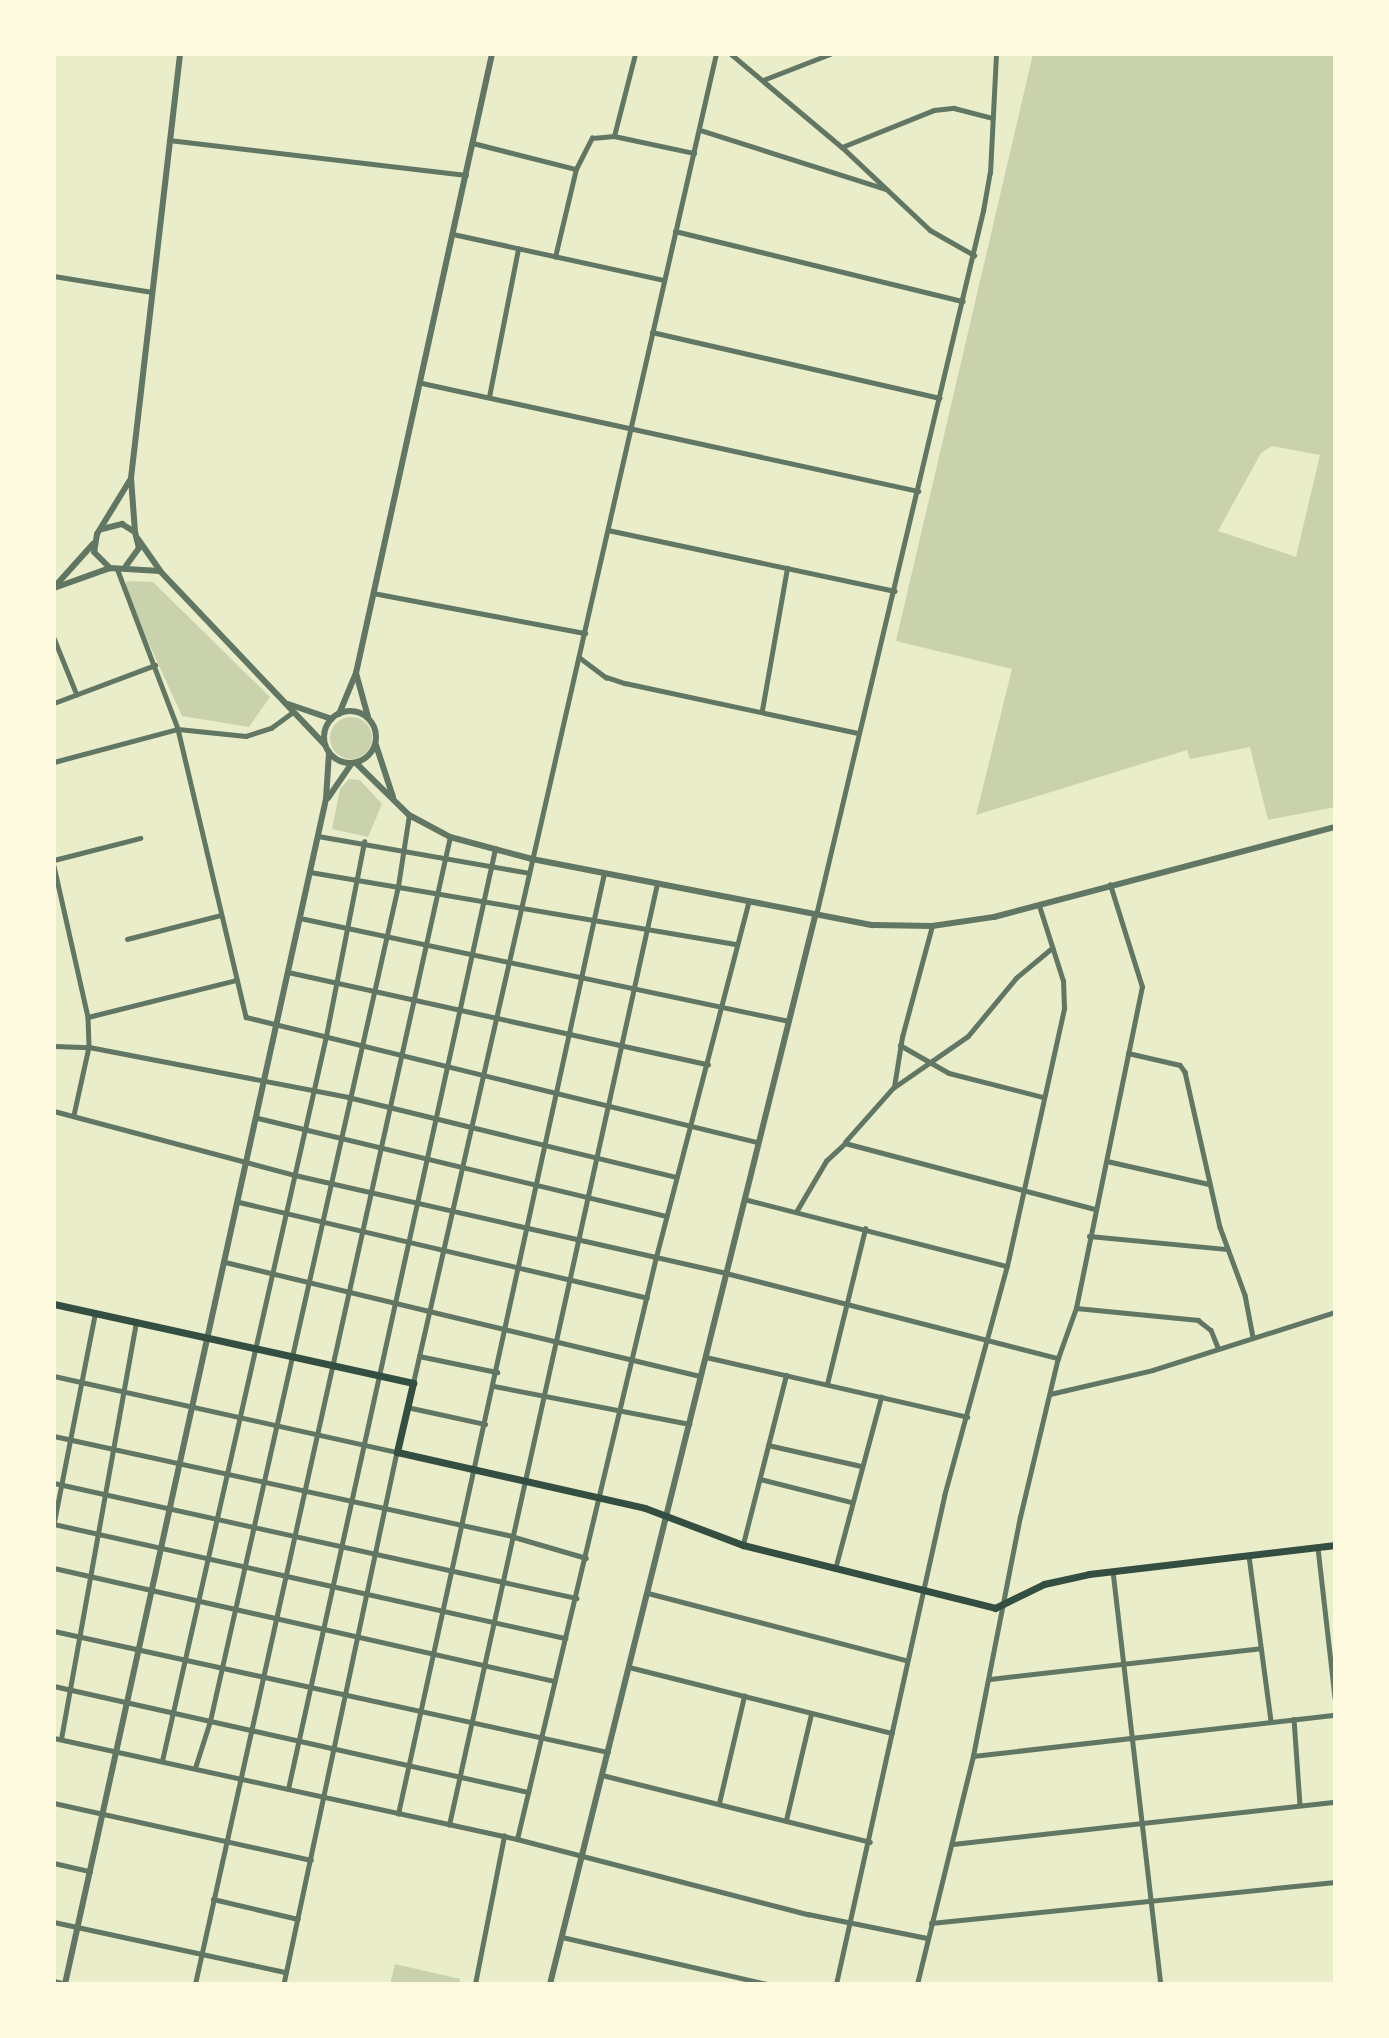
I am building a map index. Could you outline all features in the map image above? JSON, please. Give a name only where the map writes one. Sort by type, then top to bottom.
[{"type":"main road","points":[[54,1304],[413,1383],[397,1451],[645,1508],[666,1519],[743,1545],[922,1593],[1004,1606],[1051,1581],[1113,1571],[1335,1545]]},
{"type":"street","points":[[54,588],[117,568],[136,556],[131,478],[180,54]]},
{"type":"street","points":[[339,714],[356,673],[422,383],[492,54]]},
{"type":"street","points":[[614,136],[635,54]]},
{"type":"street","points":[[413,1383],[716,54]]},
{"type":"street","points":[[731,54],[842,147],[930,230],[974,255]]},
{"type":"street","points":[[762,80],[830,54]]},
{"type":"street","points":[[550,1984],[895,591],[974,255],[990,173],[996,54]]},
{"type":"street","points":[[842,147],[934,110],[954,108],[993,118]]},
{"type":"street","points":[[700,130],[888,190]]},
{"type":"street","points":[[555,257],[576,169],[592,138],[614,136],[694,153]]},
{"type":"street","points":[[169,140],[467,175]]},
{"type":"street","points":[[473,143],[576,169]]},
{"type":"street","points":[[675,231],[963,301]]},
{"type":"street","points":[[453,234],[664,280]]},
{"type":"street","points":[[489,397],[518,249]]},
{"type":"street","points":[[54,276],[152,292]]},
{"type":"street","points":[[652,332],[940,398]]},
{"type":"street","points":[[422,383],[918,491]]},
{"type":"street","points":[[54,588],[93,544],[131,478]]},
{"type":"street","points":[[54,1981],[65,1984],[104,1814],[126,1702],[210,1338],[326,799],[329,752],[160,571],[136,536],[122,524],[100,530]]},
{"type":"street","points":[[608,530],[895,591]]},
{"type":"street","points":[[93,544],[98,559],[117,568],[160,571]]},
{"type":"street","points":[[117,568],[178,729],[246,1017],[757,1142]]},
{"type":"street","points":[[762,710],[786,568]]},
{"type":"street","points":[[373,593],[585,633]]},
{"type":"street","points":[[54,638],[77,695]]},
{"type":"street","points":[[579,657],[613,680],[859,733]]},
{"type":"street","points":[[54,703],[155,665]]},
{"type":"street","points":[[356,673],[369,719],[376,730],[376,744],[393,799]]},
{"type":"street","points":[[283,702],[332,719]]},
{"type":"street","points":[[54,762],[178,729],[246,736],[271,728],[293,712]]},
{"type":"street","points":[[325,745],[325,731],[332,719],[339,714],[354,712],[369,719]]},
{"type":"street","points":[[326,799],[354,763],[369,755],[376,744]]},
{"type":"street","points":[[329,752],[354,763],[409,815],[450,836],[532,859],[815,916],[873,925],[932,926],[1039,906],[1335,827]]},
{"type":"street","points":[[195,1768],[210,1721],[250,1525],[371,990],[398,886],[409,815]]},
{"type":"street","points":[[317,836],[529,873]]},
{"type":"street","points":[[195,1984],[301,1490],[332,1366],[368,1190],[450,836]]},
{"type":"street","points":[[54,860],[140,838]]},
{"type":"street","points":[[162,1761],[326,1037],[363,842]]},
{"type":"street","points":[[288,1789],[425,1158],[486,901],[495,849]]},
{"type":"street","points":[[54,866],[88,1017],[89,1047],[74,1115]]},
{"type":"street","points":[[309,872],[735,944]]},
{"type":"street","points":[[398,1814],[521,1267],[604,873]]},
{"type":"street","points":[[449,1825],[501,1579],[657,884]]},
{"type":"street","points":[[917,1984],[973,1756],[1058,1358],[1076,1308],[1142,978],[1110,885]]},
{"type":"street","points":[[517,1839],[634,1359],[666,1216],[708,1065],[735,944],[748,903]]},
{"type":"street","points":[[836,1984],[870,1842],[906,1660],[1007,1266],[1065,996],[1039,906]]},
{"type":"street","points":[[127,939],[221,915]]},
{"type":"street","points":[[300,918],[787,1021]]},
{"type":"street","points":[[893,1088],[900,1045],[932,926]]},
{"type":"street","points":[[796,1212],[826,1161],[893,1088],[968,1036],[1016,978],[1052,948]]},
{"type":"street","points":[[288,972],[708,1065]]},
{"type":"street","points":[[88,1017],[236,980]]},
{"type":"street","points":[[900,1045],[929,1063],[1043,1097]]},
{"type":"street","points":[[54,1046],[89,1047],[348,1097],[676,1177]]},
{"type":"street","points":[[1128,1053],[1180,1065],[1185,1072],[1209,1184],[1253,1337]]},
{"type":"street","points":[[54,1111],[295,1175],[726,1273],[1058,1358]]},
{"type":"street","points":[[258,1118],[378,1149],[666,1216]]},
{"type":"street","points":[[845,1143],[1094,1209]]},
{"type":"street","points":[[1107,1161],[1209,1184]]},
{"type":"street","points":[[744,1199],[1007,1266]]},
{"type":"street","points":[[239,1202],[286,1215],[445,1248],[648,1298]]},
{"type":"street","points":[[827,1384],[865,1229]]},
{"type":"street","points":[[1089,1236],[1227,1249]]},
{"type":"street","points":[[225,1262],[700,1376]]},
{"type":"street","points":[[1076,1308],[1198,1320],[1211,1330],[1218,1347]]},
{"type":"street","points":[[1050,1394],[1153,1370],[1218,1347],[1335,1312]]},
{"type":"street","points":[[95,1313],[54,1523],[565,1638]]},
{"type":"street","points":[[61,1739],[136,1322]]},
{"type":"street","points":[[419,1356],[496,1372]]},
{"type":"street","points":[[705,1357],[967,1417]]},
{"type":"street","points":[[743,1545],[786,1375]]},
{"type":"street","points":[[54,1376],[397,1451],[284,1984]]},
{"type":"street","points":[[494,1385],[689,1424]]},
{"type":"street","points":[[835,1570],[881,1397]]},
{"type":"street","points":[[407,1407],[485,1424]]},
{"type":"street","points":[[54,1436],[511,1536],[586,1558]]},
{"type":"street","points":[[768,1445],[862,1466]]},
{"type":"street","points":[[760,1479],[851,1502]]},
{"type":"street","points":[[54,1483],[501,1579],[576,1598]]},
{"type":"street","points":[[1318,1547],[1335,1698]]},
{"type":"street","points":[[1249,1555],[1271,1721]]},
{"type":"street","points":[[54,1568],[554,1681]]},
{"type":"street","points":[[1113,1571],[1130,1738],[1161,1984]]},
{"type":"street","points":[[648,1592],[906,1660]]},
{"type":"street","points":[[54,1631],[221,1666],[471,1725],[608,1752]]},
{"type":"street","points":[[990,1679],[1260,1648]]},
{"type":"street","points":[[629,1667],[892,1733]]},
{"type":"street","points":[[54,1686],[528,1792]]},
{"type":"street","points":[[719,1803],[744,1696]]},
{"type":"street","points":[[786,1820],[811,1714]]},
{"type":"street","points":[[973,1756],[1335,1716]]},
{"type":"street","points":[[1294,1719],[1300,1805]]},
{"type":"street","points":[[54,1738],[504,1836],[851,1924],[927,1938]]},
{"type":"street","points":[[603,1775],[870,1842]]},
{"type":"street","points":[[953,1844],[1141,1826],[1335,1802]]},
{"type":"street","points":[[54,1803],[311,1860]]},
{"type":"street","points":[[474,1984],[504,1836]]},
{"type":"street","points":[[54,1863],[91,1871]]},
{"type":"street","points":[[931,1923],[1335,1882]]},
{"type":"street","points":[[213,1899],[298,1919]]},
{"type":"street","points":[[54,1922],[286,1972]]},
{"type":"street","points":[[562,1937],[767,1984]]},
{"type":"green space","points":[[1033,54],[1335,54],[1335,807],[1268,820],[1250,747],[1190,759],[1187,750],[976,815],[1012,669],[896,641]],"holes":[[[1272,446],[1320,455],[1296,557],[1218,531],[1261,453]]]},
{"type":"green space","points":[[127,581],[153,582],[270,697],[249,727],[182,716],[124,589]]},
{"type":"green space","points":[[351,717],[366,723],[372,738],[366,753],[351,759],[336,753],[330,738],[336,723]]},
{"type":"green space","points":[[349,779],[360,780],[382,804],[368,837],[332,829],[340,789]]},
{"type":"green space","points":[[395,1964],[460,1979],[459,1984],[390,1984]]}]
